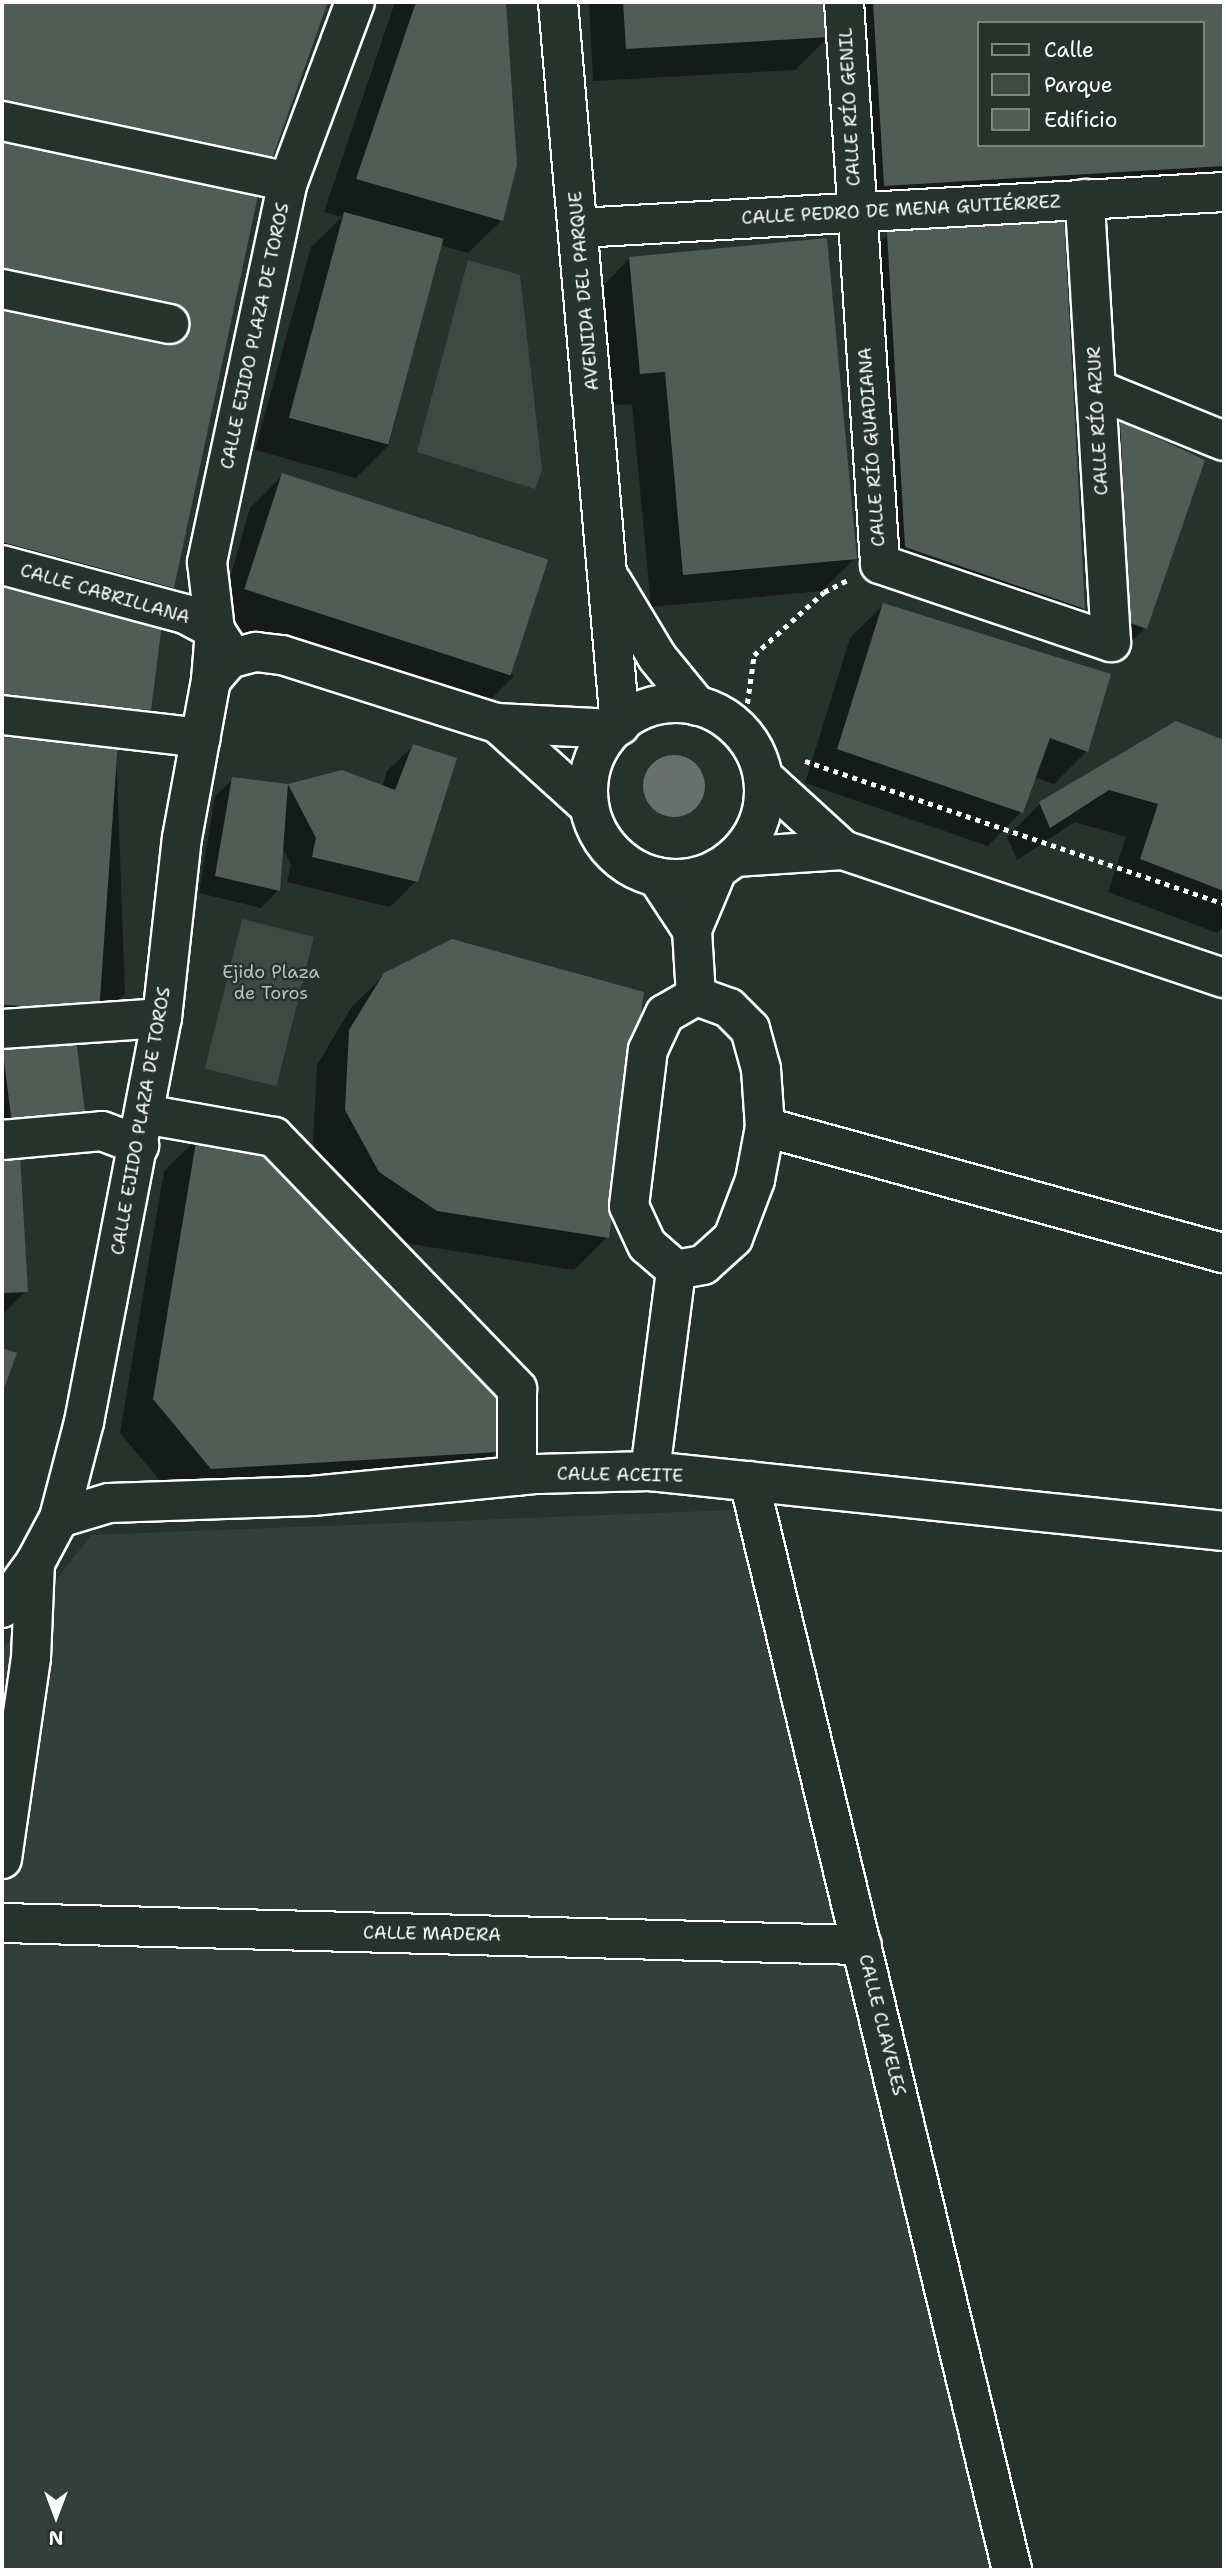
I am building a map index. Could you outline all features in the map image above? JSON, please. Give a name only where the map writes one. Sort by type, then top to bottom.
[{"type":"street","name":"CALLE EJIDO PLAZA DE TOROS","points":[[2,1608],[35,1563],[59,1518],[84,1422],[162,1018],[181,850],[218,656],[208,562],[288,182],[355,2]]},
{"type":"street","name":"AVENIDA DEL PARQUE","points":[[558,2],[611,580],[617,727]]},
{"type":"street","name":"CALLE RÍO GENIL","points":[[844,2],[856,212]]},
{"type":"street","points":[[2,121],[288,182]]},
{"type":"street","name":"CALLE PEDRO DE MENA GUTIÉRREZ","points":[[579,228],[1224,192]]},
{"type":"street","name":"CALLE RÍO AZUR","points":[[1085,199],[1111,642]]},
{"type":"street","name":"CALLE RÍO GUADIANA","points":[[856,212],[880,564],[1111,642]]},
{"type":"street","points":[[2,289],[169,324]]},
{"type":"street","points":[[1096,389],[1224,441]]},
{"type":"street","name":"CALLE CABRILLANA","points":[[2,565],[185,614],[218,656]]},
{"type":"street","name":"AVENIDA DEL PARQUE","points":[[611,580],[657,657],[697,706]]},
{"type":"street","points":[[218,656],[256,652],[282,656],[498,723],[617,727]]},
{"type":"street","points":[[589,806],[592,764],[617,727],[652,706],[697,706],[722,716],[743,733],[763,777],[843,850],[1224,978]]},
{"type":"street","points":[[2,715],[201,738]]},
{"type":"street","points":[[498,723],[589,806],[605,844],[619,859],[657,877],[678,879],[727,862],[843,850]]},
{"type":"street","points":[[692,930],[727,862],[759,821],[763,777]]},
{"type":"street","points":[[657,877],[692,930],[696,996]]},
{"type":"street","points":[[676,1270],[703,1265],[733,1238],[755,1180],[765,1127],[761,1069],[750,1029],[729,1008],[696,996]]},
{"type":"street","points":[[676,1270],[647,1245],[629,1206],[648,1050],[665,1014],[696,996]]},
{"type":"street","points":[[2,1029],[162,1018]]},
{"type":"street","points":[[765,1127],[1224,1253]]},
{"type":"street","points":[[2,1140],[141,1130],[274,1137],[517,1389],[517,1476]]},
{"type":"street","points":[[650,1471],[676,1270]]},
{"type":"street","name":"CALLE ACEITE","points":[[59,1518],[108,1503],[312,1496],[517,1476],[650,1471],[1224,1531]]},
{"type":"street","name":"CALLE CLAVELES","points":[[749,1481],[1012,2570]]},
{"type":"street","points":[[2,1859],[31,1658],[35,1563]]},
{"type":"street","name":"CALLE MADERA","points":[[2,1923],[862,1945]]},
{"type":"path","points":[[743,733],[754,655],[824,592],[880,564]]},
{"type":"path","points":[[819,762],[1224,904]]},
{"type":"shaded area","points":[[668,755],[680,755],[696,764],[703,774],[703,798],[696,808],[680,817],[668,817],[657,812],[648,803],[643,792],[643,780],[648,769],[657,760]]},
{"type":"shaded area","points":[[734,1510],[998,2570],[2,2570],[2,1650],[91,1535]]},
{"type":"green space","points":[[468,260],[520,275],[542,470],[535,489],[417,452]]},
{"type":"green space","name":"Ejido Plaza de Toros","points":[[242,919],[314,937],[277,1086],[205,1068]]},
{"type":"building","points":[[2,2],[328,2],[270,164],[2,104]]},
{"type":"building","points":[[416,2],[506,2],[517,165],[503,221],[356,179]]},
{"type":"building","points":[[623,2],[828,2],[830,37],[626,49]]},
{"type":"building","points":[[873,2],[1224,2],[1224,166],[884,186]]},
{"type":"building","points":[[2,137],[259,191],[174,588],[2,542],[2,303],[180,312],[2,270]]},
{"type":"building","points":[[344,212],[443,239],[388,444],[289,418]]},
{"type":"building","points":[[1064,220],[1085,609],[905,547],[887,232]]},
{"type":"building","points":[[827,238],[857,559],[683,575],[665,372],[640,374],[629,257]]},
{"type":"building","points":[[1120,421],[1205,460],[1147,629],[1130,623]]},
{"type":"building","points":[[282,473],[548,560],[511,676],[244,589]]},
{"type":"building","points":[[2,578],[162,623],[151,710],[2,701]]},
{"type":"building","points":[[883,603],[1111,674],[1088,752],[1050,738],[1023,813],[837,749]]},
{"type":"building","points":[[1176,721],[1224,740],[1224,891],[1140,859],[1158,804],[1109,790],[1050,828],[1039,802]]},
{"type":"building","points":[[2,737],[118,745],[99,1011],[2,1005]]},
{"type":"building","points":[[413,744],[457,758],[418,882],[312,857],[316,838],[288,784],[342,770],[395,790]]},
{"type":"building","points":[[232,777],[288,784],[280,891],[215,876]]},
{"type":"building","points":[[452,939],[644,992],[609,1238],[437,1211],[379,1172],[345,1110],[349,1030],[384,973]]},
{"type":"building","points":[[76,1039],[85,1112],[12,1121],[3,1048]]},
{"type":"building","points":[[197,1136],[266,1153],[456,1347],[481,1379],[495,1379],[499,1452],[211,1469],[153,1399]]},
{"type":"building","points":[[20,1155],[28,1292],[2,1293],[2,1156]]},
{"type":"building","points":[[2,1348],[17,1353],[2,1394]]}]
